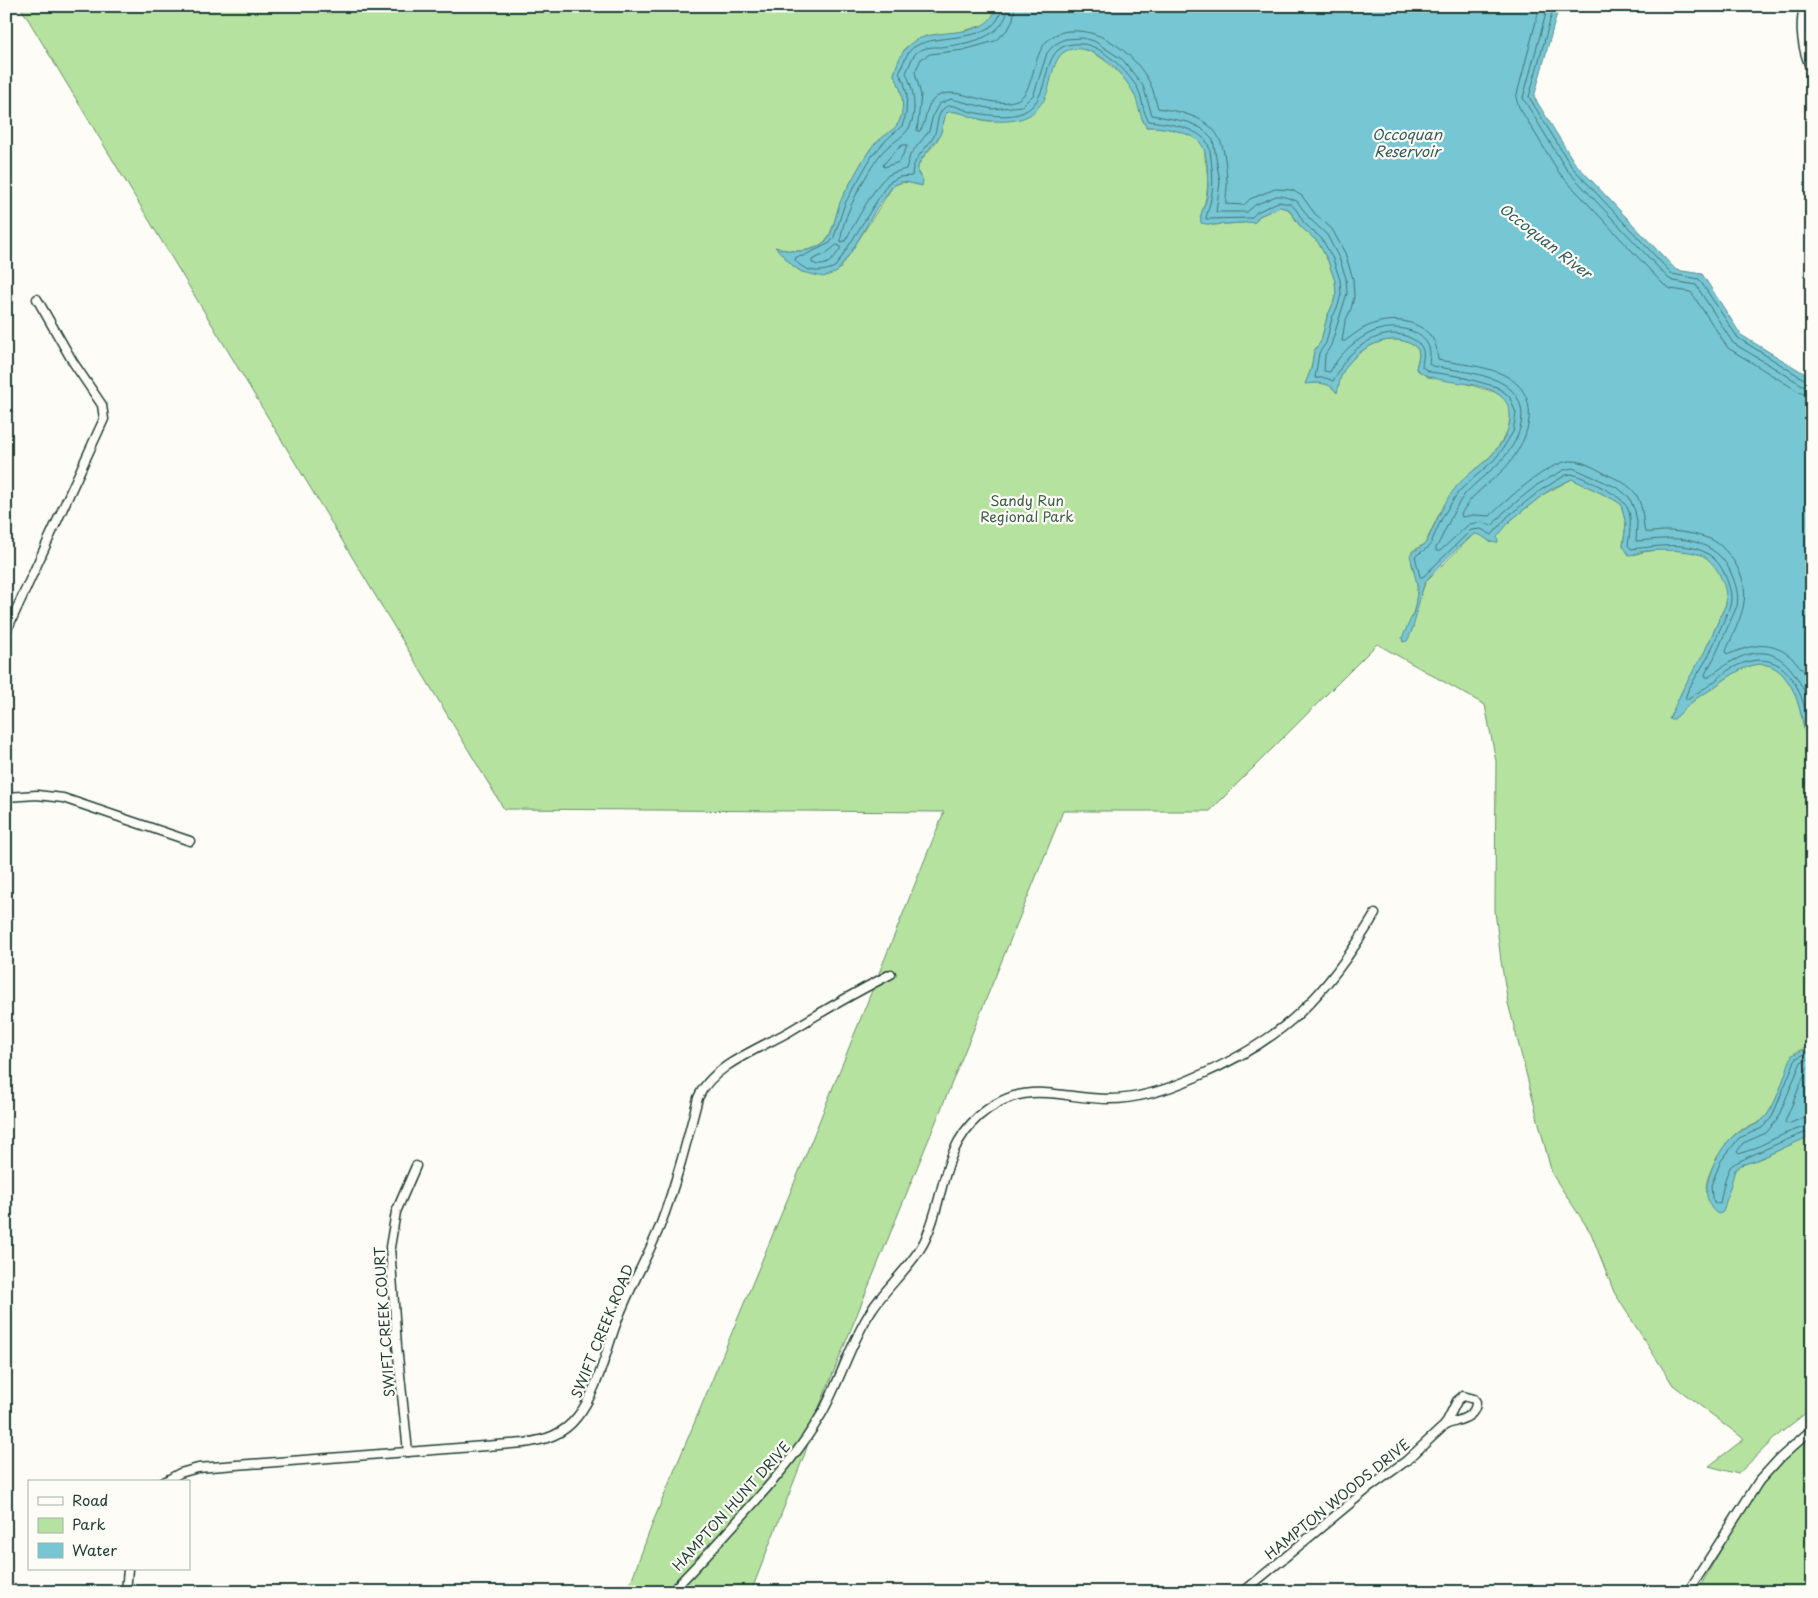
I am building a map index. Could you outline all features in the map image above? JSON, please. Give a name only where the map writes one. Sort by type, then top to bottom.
[{"type":"street","points":[[1804,6],[1801,19],[1803,45],[1812,71]]},
{"type":"street","points":[[6,632],[104,420],[102,405],[72,362],[37,299]]},
{"type":"street","points":[[6,797],[37,795],[63,798],[190,841]]},
{"type":"street","name":"HAMPTON HUNT DRIVE","points":[[671,1592],[735,1524],[803,1444],[822,1414],[870,1312],[883,1293],[914,1258],[923,1243],[932,1222],[952,1152],[964,1132],[975,1120],[989,1108],[1019,1095],[1039,1092],[1102,1099],[1126,1098],[1166,1089],[1231,1061],[1272,1037],[1308,1006],[1340,968],[1375,914]]},
{"type":"street","name":"SWIFT CREEK ROAD","points":[[168,1480],[180,1473],[198,1468],[524,1443],[542,1440],[560,1432],[572,1423],[588,1402],[621,1310],[660,1226],[681,1163],[698,1098],[703,1088],[718,1073],[735,1061],[891,974]]},
{"type":"street","name":"SWIFT CREEK COURT","points":[[408,1452],[397,1346],[390,1247],[396,1212],[416,1166]]},
{"type":"street","name":"HAMPTON WOODS DRIVE","points":[[1243,1592],[1370,1487],[1406,1461],[1445,1425]]},
{"type":"street","points":[[1688,1592],[1760,1481],[1779,1458],[1812,1429]]},
{"type":"street","points":[[126,1592],[128,1570]]},
{"type":"green space","name":"Sandy Run Regional Park","points":[[20,6],[997,6],[992,19],[987,24],[960,32],[926,36],[905,48],[894,74],[899,85],[903,103],[899,122],[894,129],[871,148],[864,159],[844,194],[828,237],[821,244],[809,250],[795,251],[776,247],[793,266],[802,272],[840,269],[893,186],[904,183],[922,185],[921,177],[917,171],[918,166],[939,137],[946,113],[962,113],[991,121],[1048,88],[1055,62],[1060,55],[1069,49],[1079,48],[1101,58],[1128,83],[1137,100],[1146,127],[1177,131],[1193,137],[1203,146],[1208,181],[1205,202],[1200,218],[1212,225],[1255,222],[1259,216],[1280,207],[1288,209],[1300,226],[1318,242],[1328,261],[1335,281],[1336,293],[1321,341],[1314,351],[1306,383],[1326,384],[1336,392],[1342,373],[1356,356],[1376,343],[1398,340],[1418,349],[1419,355],[1416,369],[1428,377],[1457,381],[1495,392],[1505,399],[1511,412],[1508,430],[1498,447],[1490,457],[1464,479],[1439,514],[1425,544],[1412,551],[1411,557],[1417,584],[1417,596],[1403,642],[1426,581],[1474,534],[1480,534],[1491,543],[1511,520],[1544,494],[1572,479],[1621,504],[1626,524],[1623,546],[1634,555],[1659,550],[1679,550],[1697,553],[1709,560],[1722,577],[1726,591],[1726,604],[1704,653],[1670,715],[1674,719],[1697,698],[1724,680],[1746,667],[1757,664],[1767,665],[1776,669],[1785,678],[1794,692],[1812,763],[1812,1046],[1795,1052],[1779,1093],[1767,1115],[1758,1123],[1741,1130],[1729,1140],[1714,1164],[1706,1188],[1729,1187],[1734,1170],[1741,1165],[1757,1160],[1812,1135],[1812,1408],[1778,1435],[1738,1474],[1709,1466],[1744,1439],[1673,1385],[1614,1292],[1591,1233],[1552,1174],[1508,1003],[1501,961],[1495,911],[1496,761],[1485,705],[1377,644],[1210,811],[1063,811],[820,1405],[805,1453],[751,1592],[627,1592],[653,1522],[800,1169],[944,812],[504,809]]},
{"type":"green space","points":[[1812,1434],[1812,1592],[1697,1592],[1760,1480]]},
{"type":"water","name":"Occoquan Reservoir","points":[[997,6],[1559,6],[1534,97],[1574,162],[1676,270],[1702,274],[1741,335],[1812,378],[1812,763],[1794,692],[1785,678],[1776,669],[1767,665],[1757,664],[1746,667],[1697,698],[1674,719],[1669,719],[1684,687],[1704,653],[1726,604],[1725,588],[1712,564],[1699,554],[1664,550],[1629,555],[1623,546],[1626,524],[1621,504],[1572,479],[1551,489],[1511,520],[1497,537],[1498,542],[1493,542],[1474,534],[1447,558],[1424,585],[1413,628],[1407,641],[1403,642],[1402,638],[1414,612],[1418,588],[1410,555],[1427,541],[1451,493],[1468,475],[1490,457],[1502,442],[1509,424],[1510,415],[1504,399],[1486,388],[1434,378],[1424,374],[1416,369],[1419,355],[1418,349],[1398,340],[1376,343],[1356,356],[1342,374],[1337,393],[1327,385],[1319,383],[1305,384],[1311,369],[1314,351],[1321,341],[1336,293],[1335,281],[1328,261],[1318,242],[1300,226],[1289,209],[1280,207],[1259,216],[1255,222],[1212,225],[1201,223],[1208,186],[1207,164],[1203,147],[1193,137],[1178,131],[1147,127],[1129,85],[1114,67],[1094,53],[1074,49],[1065,51],[1055,64],[1044,100],[1028,116],[1010,121],[990,121],[958,112],[946,113],[940,135],[920,161],[918,167],[918,174],[923,180],[922,186],[901,182],[893,186],[878,206],[837,272],[823,277],[802,272],[793,266],[775,247],[801,251],[814,248],[826,241],[831,232],[842,198],[863,160],[871,148],[894,129],[899,122],[903,104],[899,86],[894,75],[904,50],[920,38],[959,32],[983,25],[991,18]]},
{"type":"water","points":[[1812,1046],[1812,1135],[1757,1160],[1741,1165],[1735,1170],[1723,1212],[1717,1213],[1712,1209],[1707,1196],[1709,1179],[1716,1159],[1734,1135],[1758,1123],[1767,1115],[1778,1094],[1792,1055]]},
{"type":"water label","name":"Occoquan River","points":[[1546,240]]}]
